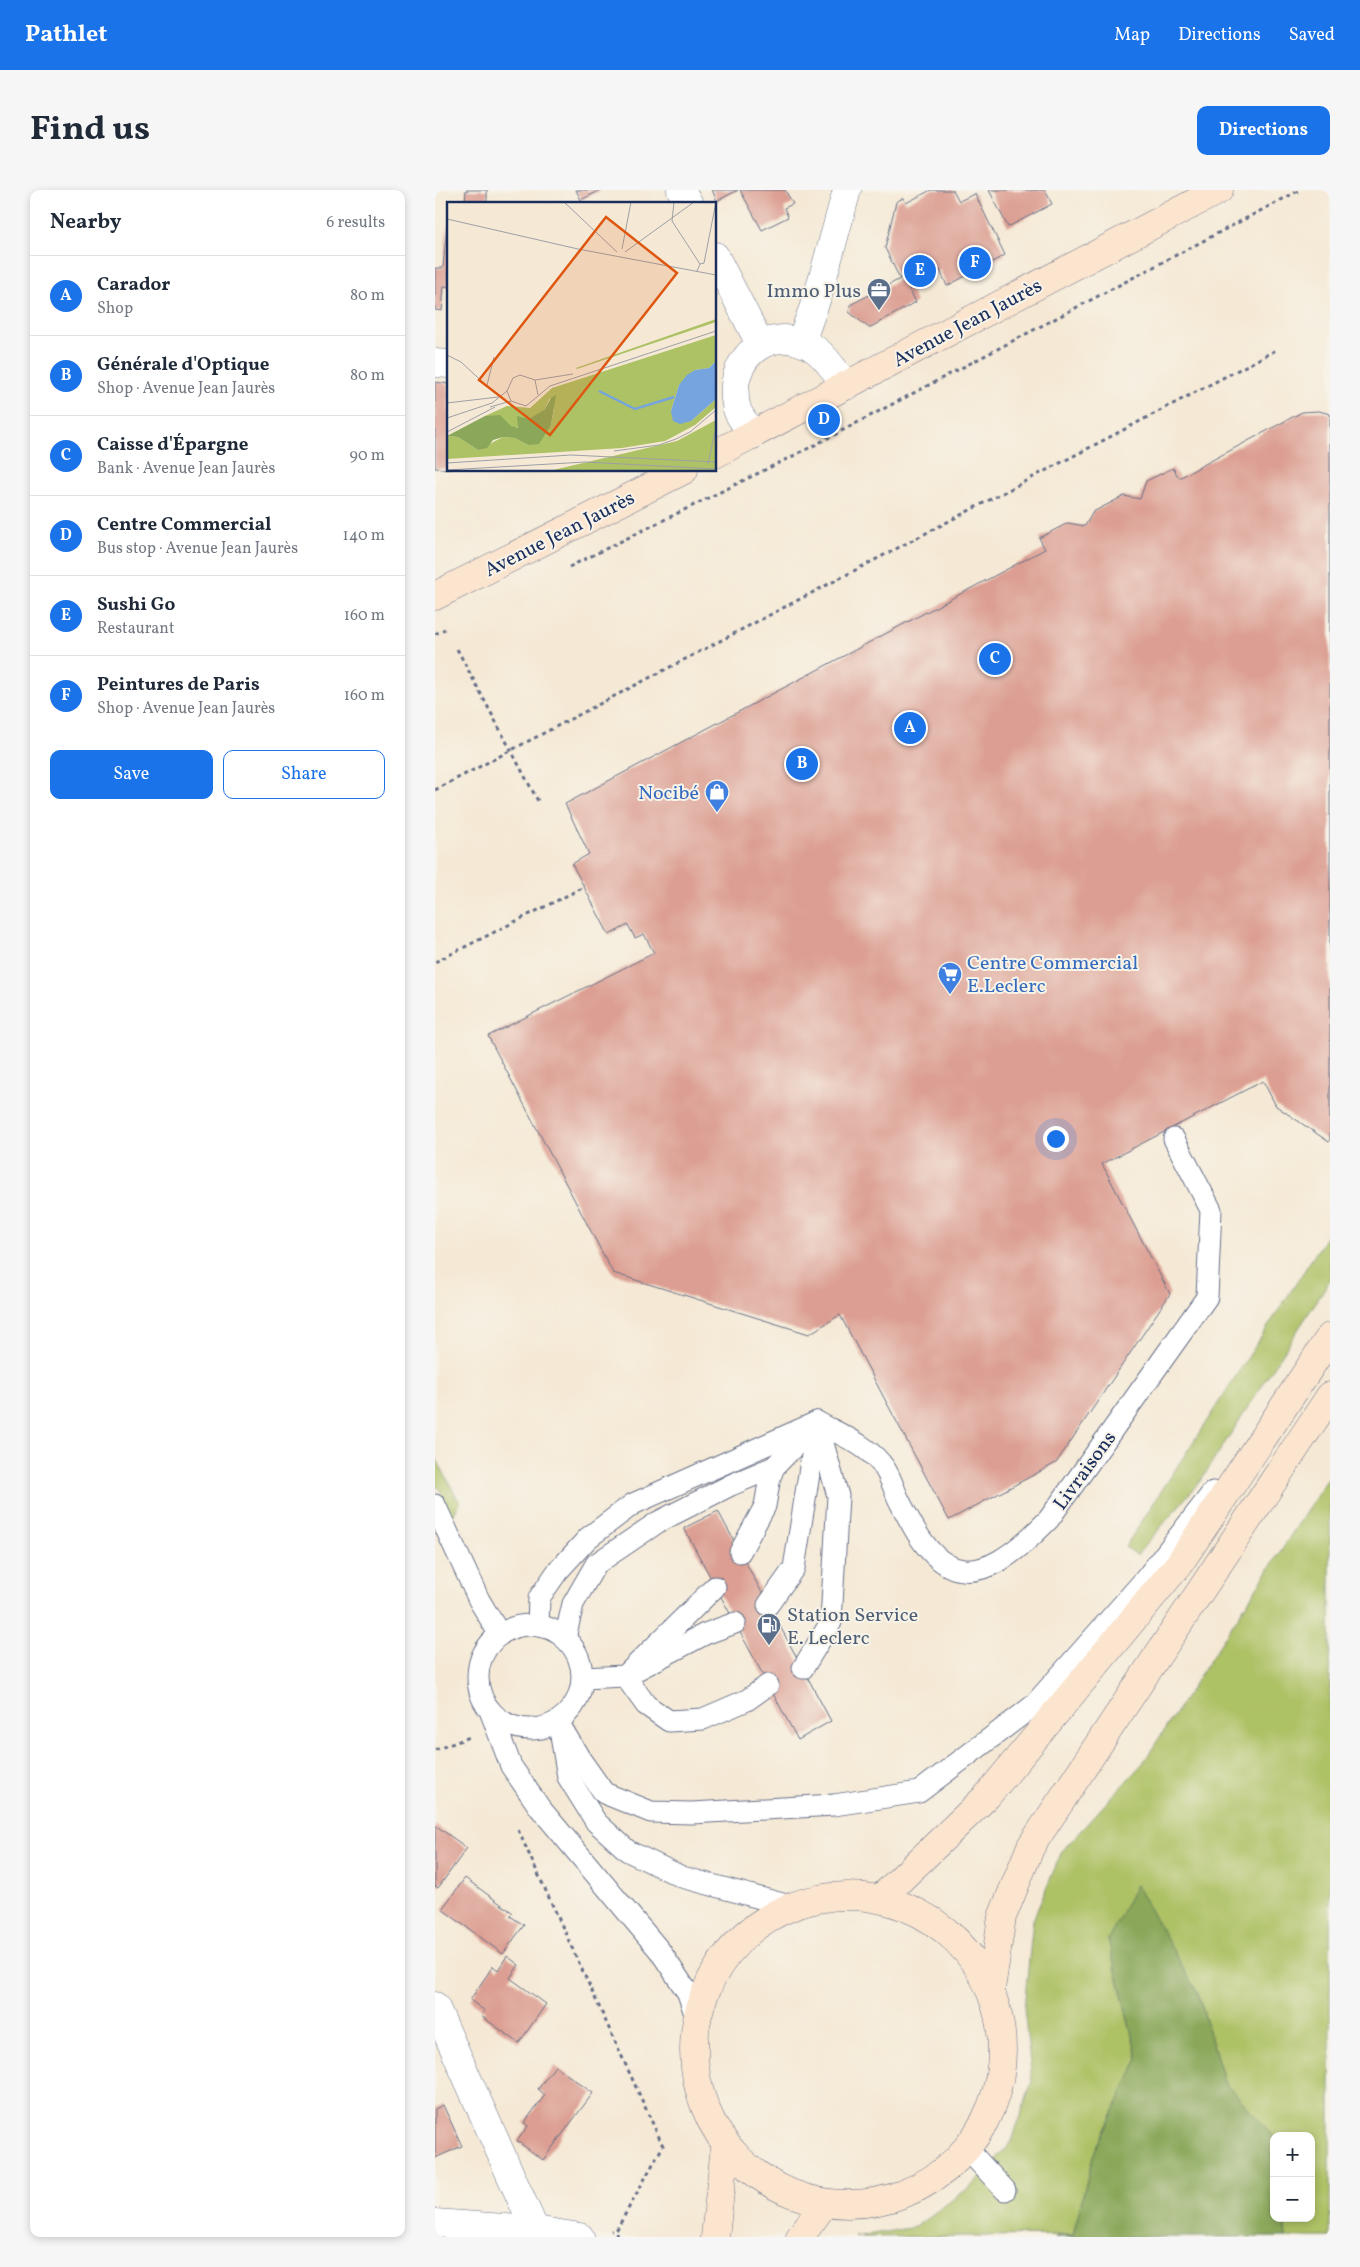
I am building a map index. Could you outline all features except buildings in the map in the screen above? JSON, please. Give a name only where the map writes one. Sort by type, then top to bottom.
[{"type":"main road","name":"Avenue Jean Jaurès","points":[[716,453],[1219,190]]},
{"type":"main road","name":"Avenue Jean Jaurès","points":[[435,596],[682,471]]},
{"type":"main road","points":[[881,1898],[987,1796],[1179,1564],[1330,1337]]},
{"type":"main road","points":[[991,1989],[1002,1917],[1031,1846],[1330,1396]]},
{"type":"main road","points":[[835,1896],[881,1898],[916,1911],[947,1931],[973,1958],[991,1989],[1002,2030],[1001,2073],[989,2113],[967,2149],[927,2184],[877,2203],[823,2204],[762,2178],[725,2146],[702,2106],[693,2062],[696,2017],[709,1981],[729,1950],[757,1924],[790,1906],[835,1896]]},
{"type":"main road","points":[[715,2237],[725,2146]]},
{"type":"main road","points":[[800,2237],[823,2204]]},
{"type":"street","points":[[681,190],[688,202]]},
{"type":"street","points":[[801,342],[818,295],[847,190]]},
{"type":"street","points":[[716,258],[760,344]]},
{"type":"street","points":[[753,434],[725,391],[739,366],[760,344],[782,338],[801,342],[817,351],[846,386]]},
{"type":"street","points":[[435,2006],[535,2230]]},
{"type":"street","points":[[435,2223],[535,2230],[580,2237]]},
{"type":"lane","name":"Livraisons","points":[[817,1422],[867,1449],[885,1469],[900,1502],[922,1540],[940,1560],[962,1571],[989,1567],[1018,1550],[1049,1520],[1207,1297],[1211,1210],[1173,1139]]},
{"type":"lane","points":[[558,1722],[580,1759],[604,1793],[651,1812],[692,1813],[834,1805],[919,1792],[1033,1706],[1147,1577],[1236,1462],[1330,1329]]},
{"type":"lane","points":[[740,1552],[765,1506],[770,1477],[774,1467],[817,1422]]},
{"type":"lane","points":[[768,1605],[794,1568],[817,1422]]},
{"type":"lane","points":[[538,1626],[539,1598],[557,1572],[588,1538],[633,1504],[817,1422]]},
{"type":"lane","points":[[803,1668],[831,1622],[838,1496],[817,1422]]},
{"type":"lane","points":[[565,1638],[573,1604],[596,1564],[658,1522],[731,1485],[774,1467]]},
{"type":"lane","points":[[435,1505],[479,1600],[500,1635]]},
{"type":"lane","points":[[625,1676],[715,1587]]},
{"type":"lane","points":[[583,1678],[625,1676],[705,1634],[735,1623]]},
{"type":"lane","points":[[491,1713],[506,1724],[523,1730],[541,1729],[558,1722],[571,1710],[580,1695],[583,1678],[581,1663],[575,1650],[565,1638],[552,1630],[538,1626],[514,1628],[500,1635],[489,1646],[482,1658],[478,1686],[483,1700],[491,1713],[511,1766],[540,1808],[660,1951],[688,1993],[696,2017]]},
{"type":"lane","points":[[625,1676],[647,1705],[669,1721],[703,1719],[747,1700],[769,1684]]},
{"type":"lane","points":[[558,1722],[568,1777],[596,1822],[628,1852],[681,1877],[790,1906]]},
{"type":"lane","points":[[967,2149],[1005,2190]]},
{"type":"path","points":[[563,570],[809,448],[1300,190]]},
{"type":"path","points":[[435,790],[1278,349]]},
{"type":"path","points":[[435,634],[451,626]]},
{"type":"path","points":[[457,649],[538,801]]},
{"type":"path","points":[[435,962],[584,887]]},
{"type":"path","points":[[516,1825],[663,2146],[617,2230],[616,2237]]},
{"type":"path","points":[[609,2231],[617,2230]]},
{"type":"green space","points":[[1330,1231],[1330,1280],[1201,1480],[1137,1555],[1125,1547]]},
{"type":"green space","points":[[435,1456],[460,1503],[452,1517],[440,1490],[435,1485]]},
{"type":"green space","points":[[1330,1475],[1330,2237],[1286,2237],[1284,2222],[1315,2222],[1315,2132],[1270,2133],[1224,2081],[1198,1994],[1108,1939],[1138,2059],[1093,2156],[1073,2235],[855,2237],[915,2227],[974,2184],[1012,2141],[1032,2081],[1024,2008],[1033,1920],[1062,1851],[1143,1763]]},
{"type":"green space","points":[[1136,1885],[1198,1994],[1224,2081],[1270,2133],[1270,2222],[1284,2222],[1286,2237],[1055,2237],[1073,2235],[1093,2156],[1138,2059],[1108,1939]]},
{"type":"place","name":"Peintures de Paris","points":[[975,263]]},
{"type":"place","name":"Sushi Go","points":[[920,271]]},
{"type":"place","name":"Immo Plus","points":[[879,311]]},
{"type":"place","name":"Centre Commercial","points":[[824,420]]},
{"type":"place","name":"Caisse d'Épargne","points":[[995,659]]},
{"type":"place","name":"Carador","points":[[910,728]]},
{"type":"place","name":"Générale d'Optique","points":[[802,764]]},
{"type":"place","name":"Nocibé","points":[[717,813]]},
{"type":"place","name":"Centre Commercial E.Leclerc","points":[[950,995]]},
{"type":"place","name":"Station Service E. Leclerc","points":[[769,1646]]}]
